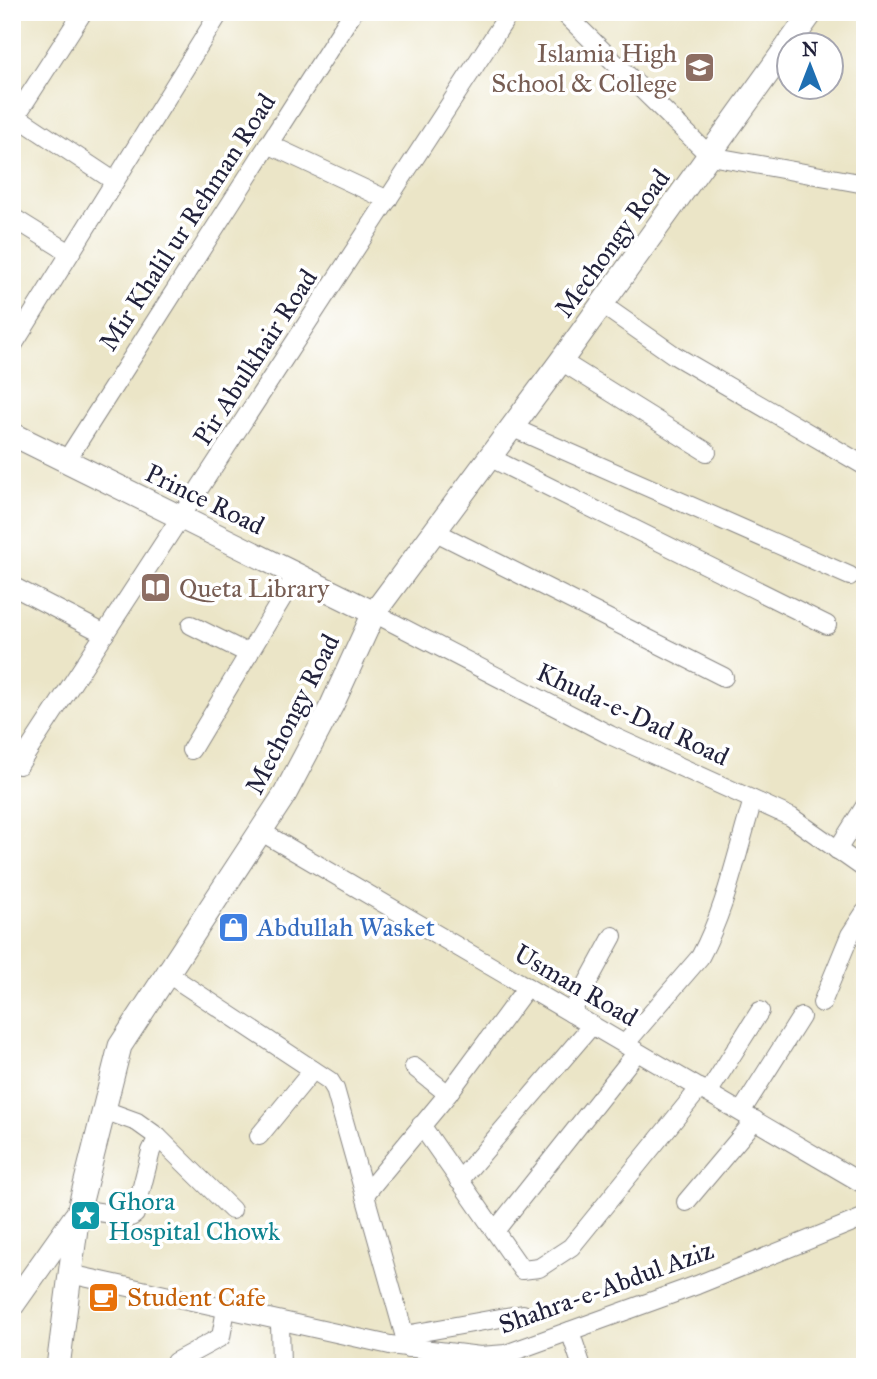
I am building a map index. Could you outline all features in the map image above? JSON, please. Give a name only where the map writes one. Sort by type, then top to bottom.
[{"type":"street","points":[[83,12],[15,113],[114,181]]},
{"type":"street","points":[[12,347],[220,12]]},
{"type":"street","name":"Mir Khalil ur Rehman Road","points":[[66,461],[353,12]]},
{"type":"street","name":"Pir Abulkhair Road","points":[[19,765],[510,12]]},
{"type":"street","points":[[563,12],[710,156],[865,184]]},
{"type":"street","name":"Mechongy Road","points":[[58,1367],[78,1211],[120,1046],[291,783],[332,705],[374,613],[436,533],[812,12]]},
{"type":"street","points":[[268,144],[388,200]]},
{"type":"street","points":[[12,217],[70,253]]},
{"type":"street","points":[[601,304],[674,355],[865,466]]},
{"type":"street","points":[[561,361],[707,452]]},
{"type":"street","points":[[511,426],[850,576]]},
{"type":"street","name":"Prince Road","points":[[12,434],[374,613]]},
{"type":"street","points":[[489,457],[827,625]]},
{"type":"street","points":[[436,533],[724,677]]},
{"type":"street","points":[[191,750],[296,575]]},
{"type":"street","points":[[14,587],[104,634]]},
{"type":"street","name":"Khuda-e-Dad Road","points":[[374,613],[610,736],[791,817],[865,869]]},
{"type":"street","points":[[191,625],[249,654]]},
{"type":"street","points":[[495,1231],[700,957],[717,920],[753,800]]},
{"type":"street","points":[[837,850],[865,806]]},
{"type":"street","name":"Usman Road","points":[[260,831],[865,1185]]},
{"type":"street","points":[[822,1003],[850,935],[865,912]]},
{"type":"street","points":[[571,1013],[613,936]]},
{"type":"street","points":[[168,974],[313,1070],[335,1089],[406,1341],[523,1314]]},
{"type":"street","points":[[366,1193],[448,1094],[527,987]]},
{"type":"street","points":[[421,1125],[522,1270],[539,1268],[571,1247],[704,1090],[760,1011]]},
{"type":"street","points":[[686,1202],[748,1116],[801,1017]]},
{"type":"street","points":[[459,1181],[592,1025]]},
{"type":"street","points":[[414,1067],[448,1094]]},
{"type":"street","points":[[259,1136],[313,1070]]},
{"type":"street","points":[[104,1110],[137,1122],[158,1137],[232,1210]]},
{"type":"street","points":[[12,1306],[78,1211],[131,1217],[135,1214],[151,1151],[158,1137]]},
{"type":"street","name":"Shahra-e-Abdul Aziz","points":[[70,1274],[279,1322],[406,1341],[480,1356],[506,1354],[570,1331],[697,1285],[865,1217]]},
{"type":"street","points":[[173,1367],[175,1362],[221,1337],[225,1328],[226,1309]]},
{"type":"street","points":[[279,1322],[281,1367]]},
{"type":"street","points":[[570,1331],[582,1367]]},
{"type":"place","name":"Islamia High School & College","points":[[700,68]]},
{"type":"place","name":"Queta Library","points":[[156,588]]},
{"type":"place","name":"Abdullah Wasket","points":[[234,927]]},
{"type":"place","name":"Ghora Hospital Chowk","points":[[85,1216]]},
{"type":"place","name":"Student Cafe","points":[[104,1297]]}]
